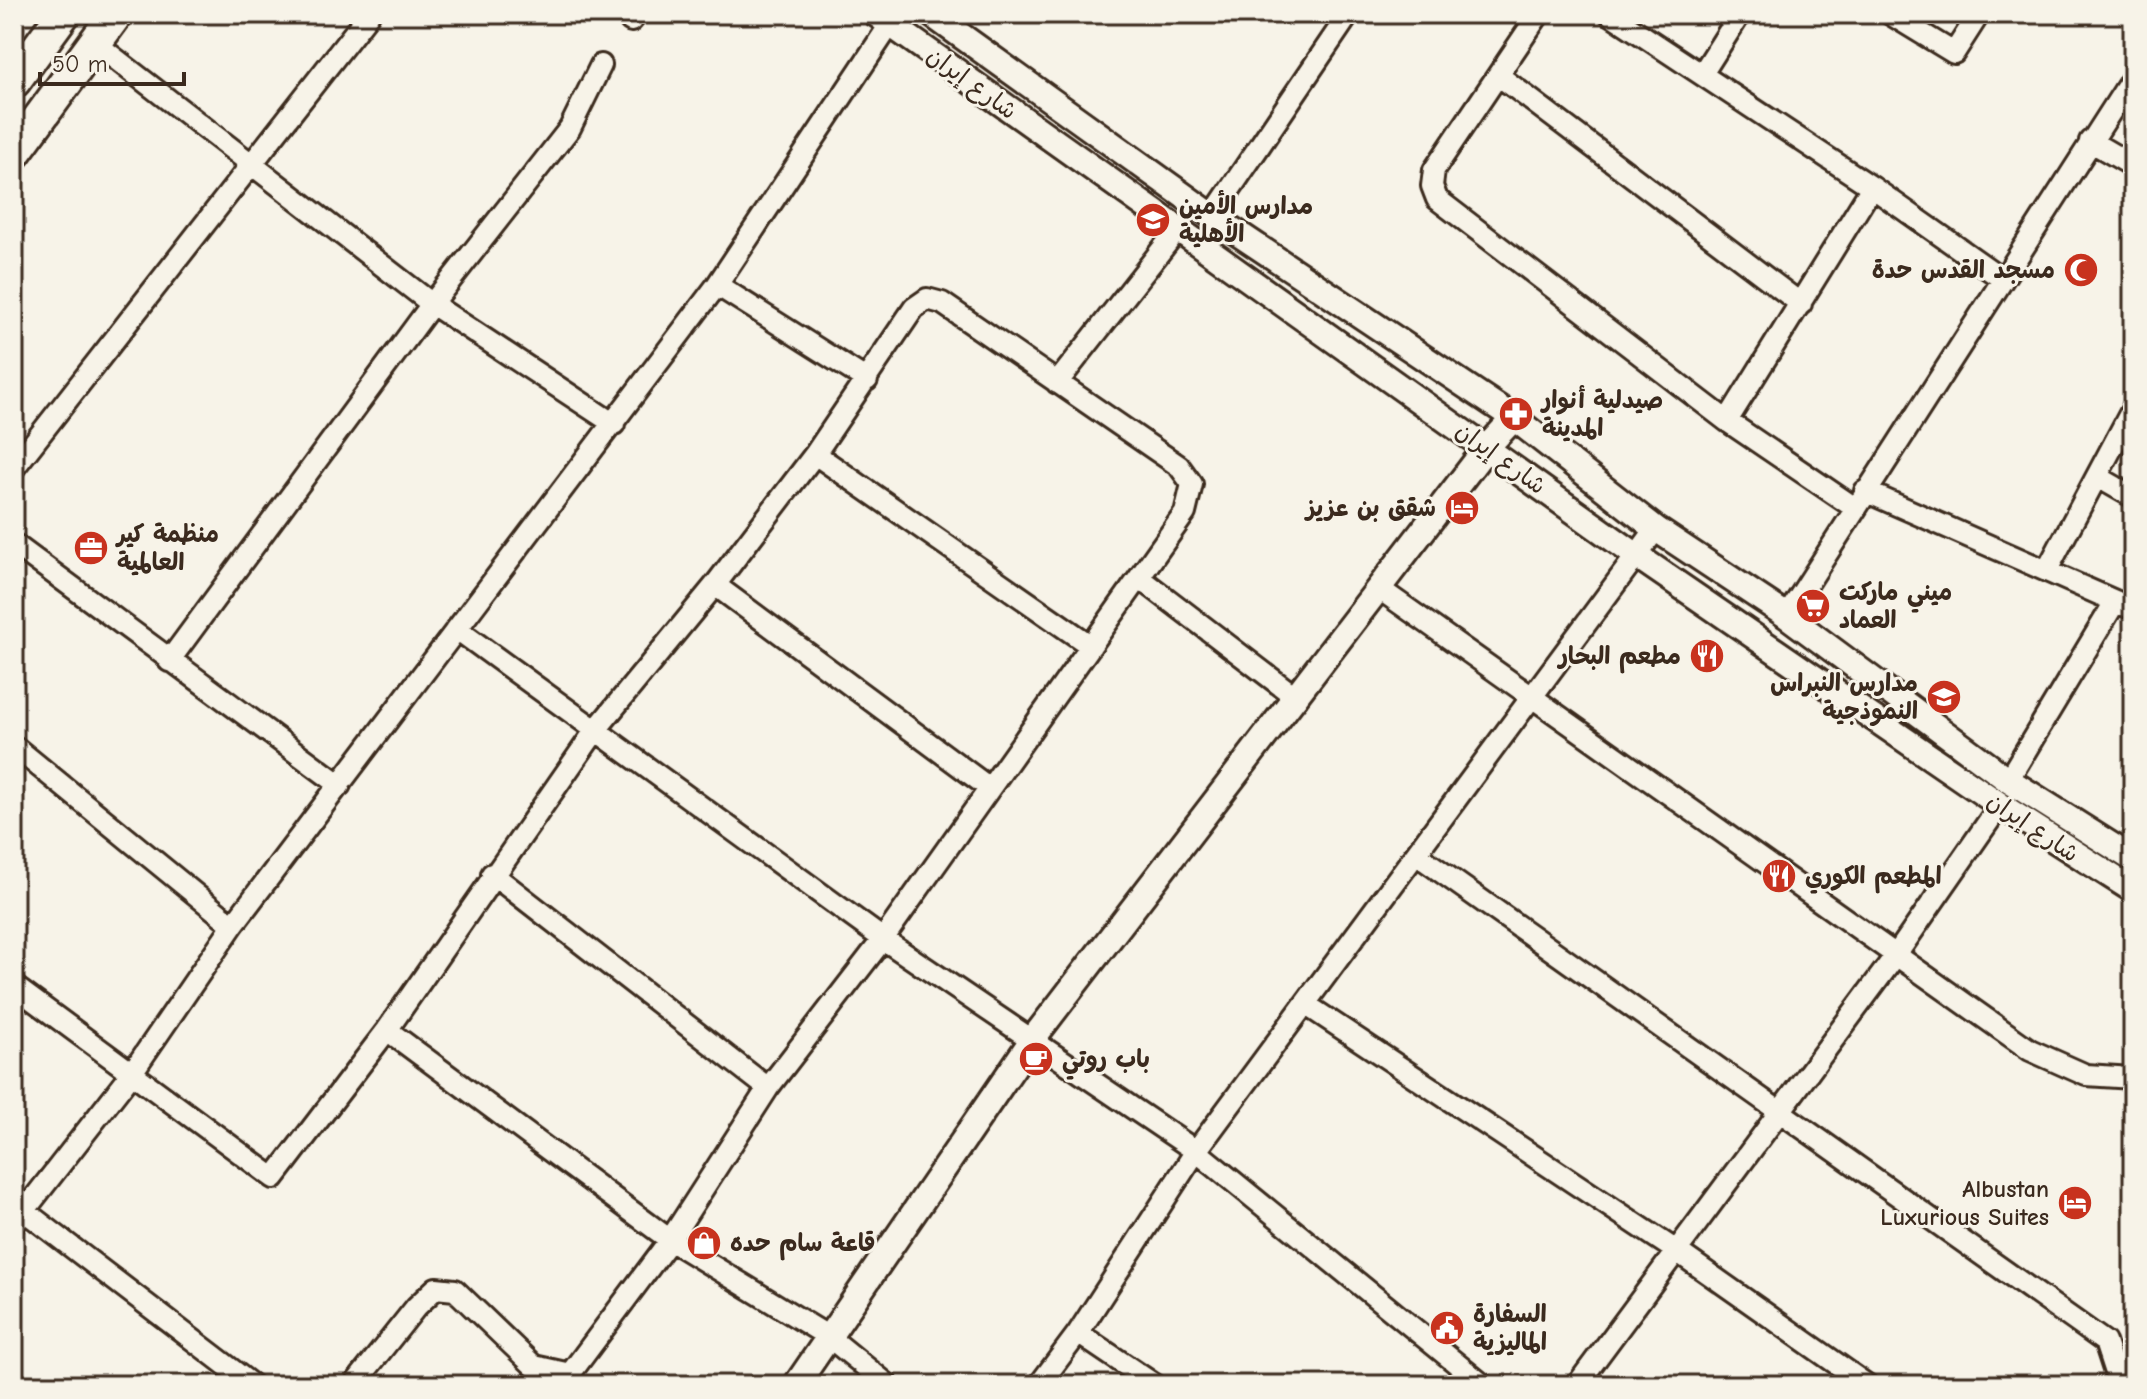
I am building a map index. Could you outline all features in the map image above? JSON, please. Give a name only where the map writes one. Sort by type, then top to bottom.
[{"type":"main road","points":[[14,81],[63,14]]},
{"type":"main road","points":[[14,153],[116,14]]},
{"type":"street","points":[[14,468],[250,162],[369,14]]},
{"type":"street","name":"شارع إيران","points":[[931,14],[1212,216],[1514,418],[1656,529],[1787,616],[2008,780],[2133,859]]},
{"type":"street","points":[[1057,383],[1178,229],[1212,216],[1349,14]]},
{"type":"street","points":[[1539,14],[1434,170],[1432,186],[1437,199],[1727,421],[1860,500],[2047,570],[2124,605],[2008,780]]},
{"type":"street","points":[[1610,14],[1872,187],[2001,278]]},
{"type":"street","points":[[1702,74],[1740,14]]},
{"type":"street","points":[[1890,14],[1954,53],[1979,14]]},
{"type":"street","points":[[252,1385],[17,1213],[131,1074],[233,925],[717,285],[887,17]]},
{"type":"street","name":"شارع إيران","points":[[887,17],[1637,556],[2000,805],[2133,890]]},
{"type":"street","points":[[95,43],[432,304],[614,424]]},
{"type":"street","points":[[169,661],[432,304],[570,128],[601,65]]},
{"type":"street","points":[[1498,75],[1801,304]]},
{"type":"street","points":[[1787,616],[2001,278],[2133,77]]},
{"type":"street","points":[[2090,141],[2133,166]]},
{"type":"street","points":[[1727,421],[1872,187]]},
{"type":"street","points":[[717,285],[867,380]]},
{"type":"street","points":[[14,986],[274,1178],[387,1030],[492,874],[595,731],[715,585],[815,454],[914,308],[927,299],[942,303],[1179,466],[1192,484],[1185,513],[883,939],[768,1088],[670,1240],[570,1374],[534,1366],[455,1290],[436,1288],[416,1307],[354,1385]]},
{"type":"street","points":[[2047,570],[2133,408]]},
{"type":"street","points":[[796,1385],[1032,1040],[1381,590],[1487,447],[1514,418]]},
{"type":"street","points":[[815,454],[1091,646]]},
{"type":"street","points":[[2098,477],[2133,497]]},
{"type":"street","points":[[1039,1385],[1078,1333],[1196,1151],[1656,529]]},
{"type":"street","points":[[14,544],[340,785]]},
{"type":"street","points":[[1140,578],[1297,698]]},
{"type":"street","points":[[715,585],[988,787]]},
{"type":"street","points":[[1381,590],[2030,1050],[2086,1075],[2133,1078]]},
{"type":"street","points":[[458,630],[883,939],[1196,1151],[1483,1385]]},
{"type":"street","points":[[14,746],[233,925]]},
{"type":"street","points":[[1577,1385],[1896,955],[2000,805]]},
{"type":"street","points":[[1416,854],[2105,1342],[2119,1385]]},
{"type":"street","points":[[492,874],[768,1088]]},
{"type":"street","points":[[1305,1004],[1678,1252],[1867,1385]]},
{"type":"street","points":[[387,1030],[670,1240],[829,1337],[888,1385]]},
{"type":"street","points":[[1078,1333],[1155,1385]]},
{"type":"place","name":"مدارس الأمين الأهلية","points":[[1153,220]]},
{"type":"place","name":"مسجد القدس حدة","points":[[2081,270]]},
{"type":"place","name":"صيدلية أنوار المدينة","points":[[1516,414]]},
{"type":"place","name":"شقق بن عزيز","points":[[1462,508]]},
{"type":"place","name":"منظمة كير العالمية","points":[[91,548]]},
{"type":"place","name":"ميني ماركت العماد","points":[[1813,606]]},
{"type":"place","name":"مطعم البحار","points":[[1707,656]]},
{"type":"place","name":"مدارس النبراس النموذجية","points":[[1944,697]]},
{"type":"place","name":"المطعم الكوري","points":[[1779,876]]},
{"type":"place","name":"باب روتي","points":[[1036,1059]]},
{"type":"place","name":"Albustan Luxurious Suites","points":[[2075,1203]]},
{"type":"place","name":"قاعة سام حده","points":[[704,1243]]},
{"type":"place","name":"السفارة الماليزية","points":[[1447,1328]]}]
